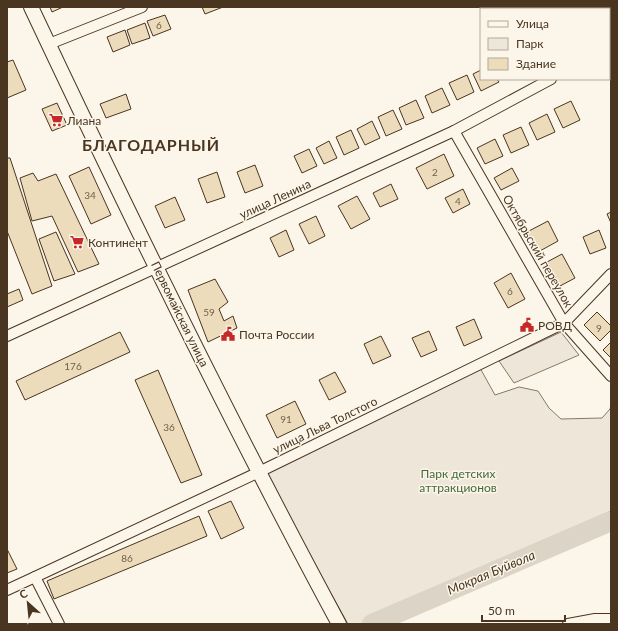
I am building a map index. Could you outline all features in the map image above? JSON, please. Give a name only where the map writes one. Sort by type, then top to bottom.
[{"type":"main road","name":"Первомайская улица","points":[[31,7],[157,268],[259,472],[337,621]]},
{"type":"street","points":[[49,44],[142,7]]},
{"type":"street","name":"улица Ленина","points":[[7,336],[454,131],[549,80]]},
{"type":"street","name":"Октябрьский переулок","points":[[454,131],[564,323],[611,376]]},
{"type":"street","name":"улица Льва Толстого","points":[[7,590],[259,472],[564,323],[611,274]]},
{"type":"street","points":[[35,577],[59,624]]},
{"type":"street","points":[[568,624],[595,619],[610,620]]},
{"type":"green space","points":[[561,332],[579,355],[514,383],[499,361]]},
{"type":"green space","name":"Парк детских аттракционов","points":[[480,368],[495,395],[519,387],[538,391],[549,408],[561,419],[602,418],[610,409],[611,405],[611,511],[363,624],[348,624],[264,474]]},
{"type":"building","points":[[50,7],[63,7],[52,12]]},
{"type":"building","points":[[202,7],[223,7],[205,14]]},
{"type":"building","points":[[165,15],[171,29],[153,36],[147,21]]},
{"type":"building","points":[[145,23],[150,38],[132,44],[127,30]]},
{"type":"building","points":[[125,30],[130,45],[113,52],[107,37]]},
{"type":"building","points":[[13,60],[26,90],[7,98],[7,62]]},
{"type":"building","points":[[480,70],[480,80],[498,80],[499,82],[481,91],[473,74]]},
{"type":"building","points":[[467,75],[474,92],[457,100],[449,83]]},
{"type":"building","points":[[442,88],[450,105],[432,113],[425,96]]},
{"type":"building","points":[[126,94],[131,109],[106,118],[100,104]]},
{"type":"building","points":[[416,100],[424,118],[406,125],[399,108]]},
{"type":"building","points":[[571,101],[580,120],[563,128],[554,109]]},
{"type":"building","name":"Лиана","points":[[57,103],[67,125],[52,131],[42,109]]},
{"type":"building","points":[[393,110],[402,129],[386,136],[378,117]]},
{"type":"building","points":[[547,114],[555,132],[537,140],[529,123]]},
{"type":"building","points":[[372,121],[380,138],[365,145],[357,129]]},
{"type":"building","points":[[521,127],[529,145],[511,153],[503,135]]},
{"type":"building","points":[[351,130],[359,148],[344,155],[336,137]]},
{"type":"building","points":[[495,139],[503,156],[485,164],[477,148]]},
{"type":"building","points":[[329,141],[337,158],[324,164],[316,148]]},
{"type":"building","points":[[309,149],[317,166],[302,173],[294,156]]},
{"type":"building","points":[[444,154],[454,176],[427,189],[416,168]]},
{"type":"building","points":[[7,158],[10,158],[52,286],[32,294],[7,231]]},
{"type":"building","points":[[255,165],[263,186],[245,193],[237,172]]},
{"type":"building","points":[[89,167],[111,215],[91,224],[69,176]]},
{"type":"building","points":[[512,168],[519,181],[501,190],[494,178]]},
{"type":"building","points":[[217,172],[225,197],[207,203],[198,179]]},
{"type":"building","name":"Континент","points":[[33,173],[38,181],[56,174],[99,264],[78,272],[52,216],[32,221],[20,178]]},
{"type":"building","points":[[391,184],[398,199],[380,207],[373,193]]},
{"type":"building","points":[[463,189],[470,204],[453,213],[445,198]]},
{"type":"building","points":[[357,196],[370,219],[351,229],[338,206]]},
{"type":"building","points":[[175,197],[185,220],[165,228],[155,206]]},
{"type":"building","points":[[611,212],[611,223],[607,214]]},
{"type":"building","points":[[316,216],[325,236],[309,244],[299,224]]},
{"type":"building","points":[[548,221],[558,241],[538,252],[527,232]]},
{"type":"building","points":[[286,230],[294,250],[279,257],[270,238]]},
{"type":"building","points":[[599,230],[606,248],[590,254],[583,237]]},
{"type":"building","points":[[56,232],[75,274],[54,281],[39,239]]},
{"type":"building","points":[[562,254],[575,278],[560,286],[547,262]]},
{"type":"building","points":[[511,273],[525,299],[508,308],[494,283]]},
{"type":"building","points":[[215,279],[228,302],[219,309],[224,321],[233,316],[237,328],[208,342],[188,290]]},
{"type":"building","points":[[19,289],[23,300],[7,307],[7,294]]},
{"type":"building","points":[[597,312],[611,326],[611,330],[600,341],[584,325]]},
{"type":"building","points":[[474,319],[482,338],[464,346],[456,327]]},
{"type":"building","points":[[429,331],[437,350],[421,357],[412,338]]},
{"type":"building","points":[[120,332],[130,352],[25,400],[16,381]]},
{"type":"building","points":[[381,336],[391,356],[373,364],[364,344]]},
{"type":"building","points":[[611,342],[611,358],[603,350]]},
{"type":"building","points":[[158,370],[202,475],[181,483],[135,380]]},
{"type":"building","points":[[335,372],[346,392],[329,400],[319,380]]},
{"type":"building","points":[[295,401],[306,424],[277,438],[266,415]]},
{"type":"building","points":[[231,501],[244,528],[221,539],[208,511]]},
{"type":"building","points":[[199,516],[207,536],[54,599],[47,581]]},
{"type":"building","points":[[7,549],[17,569],[7,573]]},
{"type":"waterway","name":"Мокрая Буйвола","points":[[372,624],[611,521]]},
{"type":"place","name":"Лиана","points":[[56,120]]},
{"type":"place","name":"Континент","points":[[77,242]]},
{"type":"place","name":"РОВД","points":[[527,325]]},
{"type":"place","name":"Почта России","points":[[228,334]]},
{"type":"district","name":"БЛАГОДАРНЫЙ","points":[[151,144]]}]
